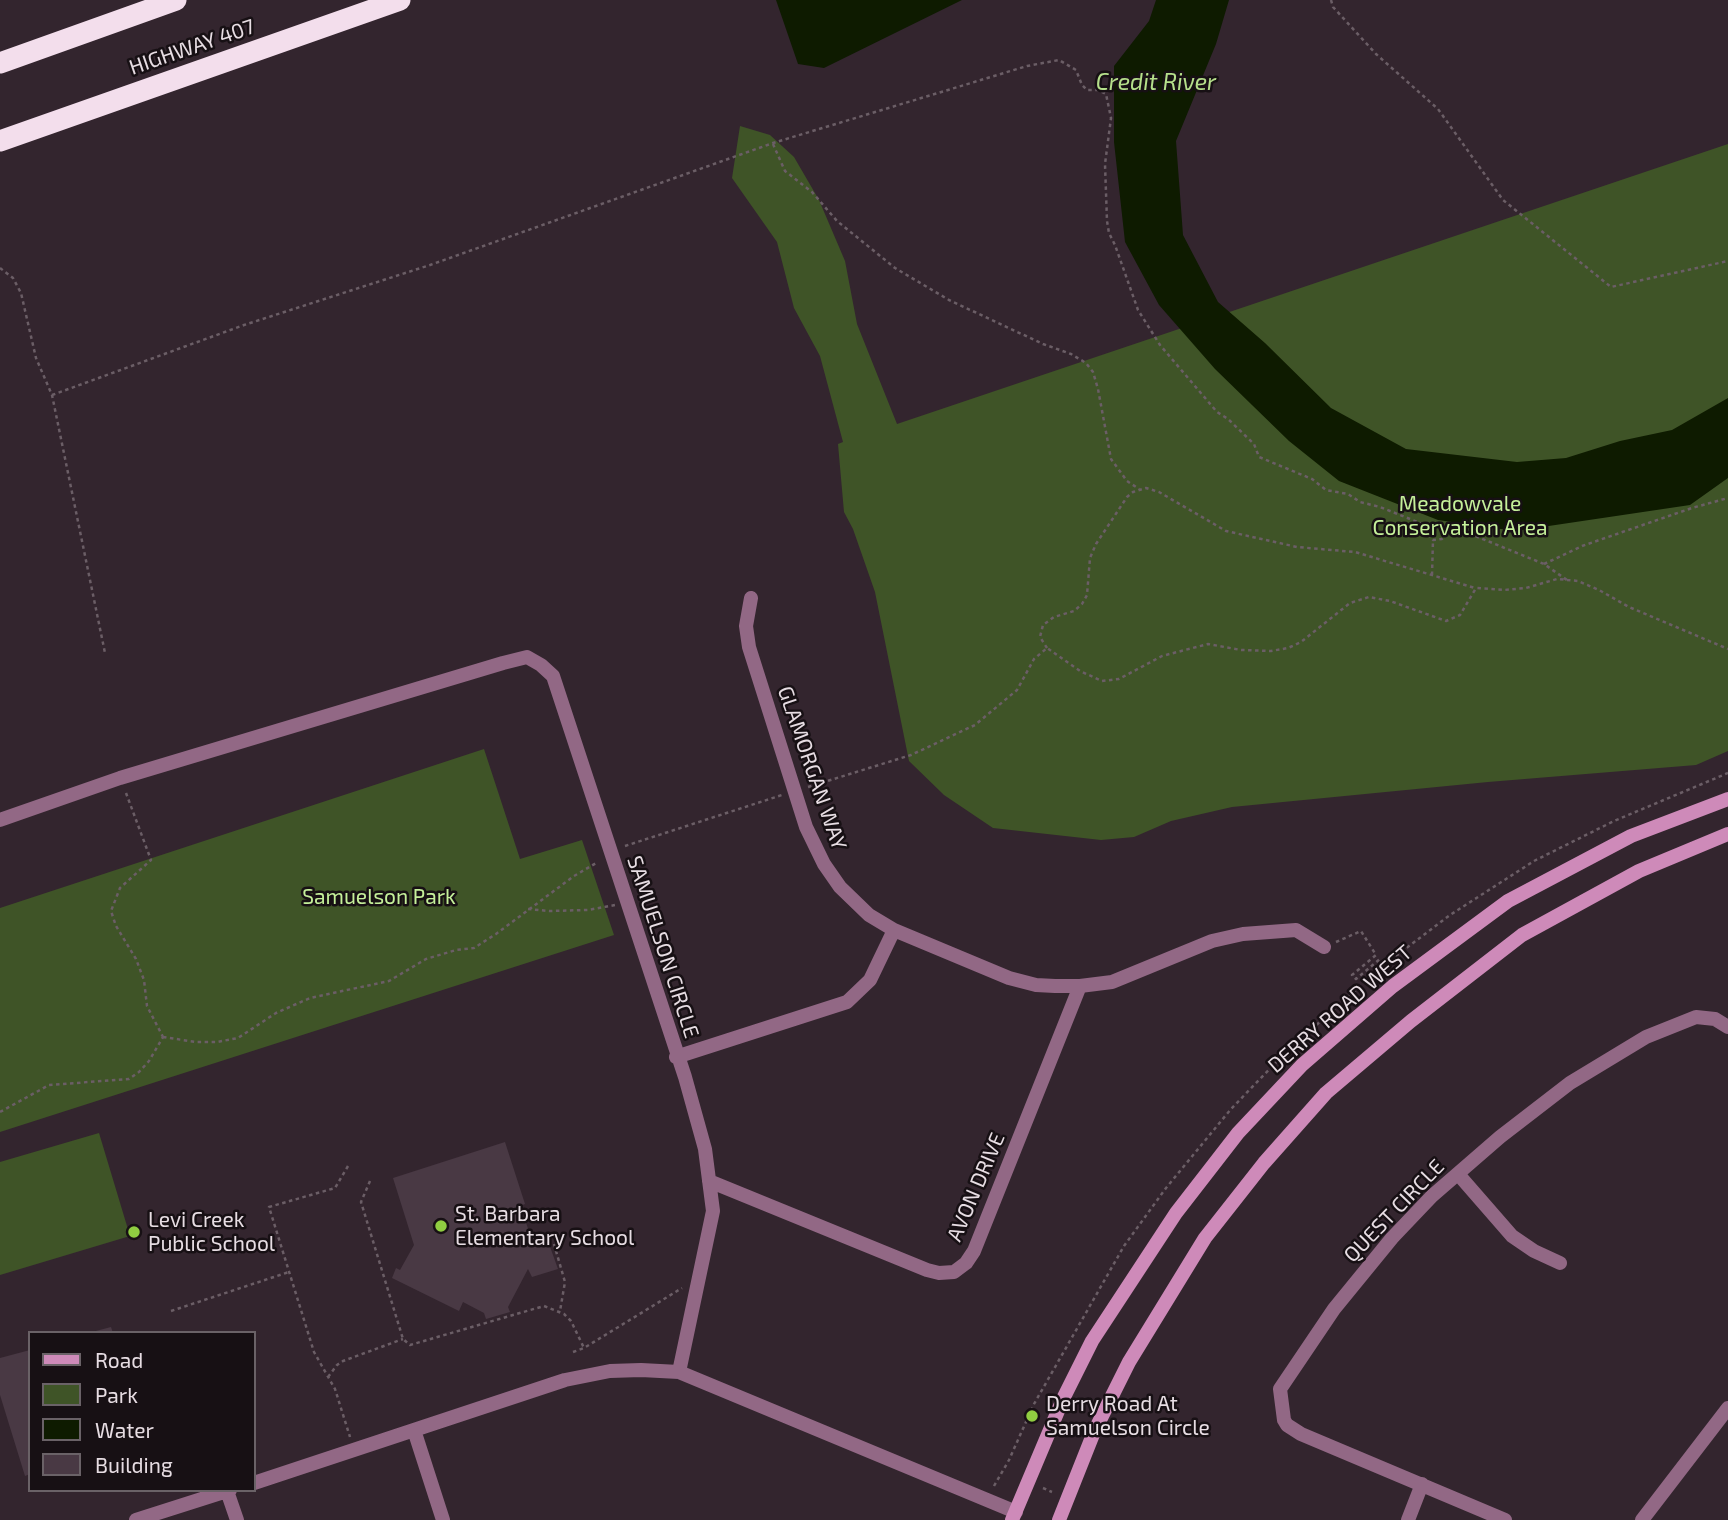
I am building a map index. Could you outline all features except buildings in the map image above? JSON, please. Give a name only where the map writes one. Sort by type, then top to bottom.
[{"type":"highway","points":[[0,63],[176,0]]},
{"type":"highway","name":"HIGHWAY 407","points":[[0,141],[400,0]]},
{"type":"main road","name":"DERRY ROAD WEST","points":[[1014,1516],[1063,1399],[1092,1341],[1176,1213],[1238,1133],[1302,1065],[1393,986],[1508,901],[1631,836],[1728,799]]},
{"type":"main road","points":[[1059,1520],[1094,1432],[1129,1362],[1205,1238],[1264,1163],[1326,1093],[1411,1021],[1522,935],[1639,870],[1728,834]]},
{"type":"street","name":"GLAMORGAN WAY","points":[[751,598],[747,612],[749,647],[806,827],[824,864],[840,887],[869,915],[894,930],[1010,978],[1036,985],[1080,986],[1126,977],[1212,942],[1243,934],[1296,930],[1324,947]]},
{"type":"street","name":"SAMUELSON CIRCLE","points":[[0,820],[120,778],[527,657],[541,665],[553,676],[676,1057],[685,1077],[705,1149],[713,1211],[679,1372]]},
{"type":"street","points":[[676,1057],[847,1002],[870,980],[894,930]]},
{"type":"street","name":"AVON DRIVE","points":[[709,1181],[926,1270],[954,1272],[966,1263],[974,1251],[1080,986]]},
{"type":"street","name":"QUEST CIRCLE","points":[[1505,1520],[1294,1429],[1284,1420],[1280,1389],[1353,1284],[1424,1205],[1500,1137],[1570,1083],[1646,1037],[1696,1017],[1715,1019],[1728,1027]]},
{"type":"street","points":[[1458,1174],[1512,1236],[1534,1251],[1560,1263]]},
{"type":"street","points":[[256,1482],[574,1378],[610,1371],[641,1370],[679,1372],[1014,1516]]},
{"type":"street","points":[[1642,1520],[1728,1408]]},
{"type":"street","points":[[414,1430],[443,1520]]},
{"type":"street","points":[[1408,1520],[1422,1484]]},
{"type":"street","points":[[135,1520],[225,1492]]},
{"type":"street","points":[[228,1492],[237,1520]]},
{"type":"path","points":[[1331,0],[1333,8],[1376,54],[1438,109],[1503,200],[1611,287],[1728,261]]},
{"type":"path","points":[[52,395],[244,325],[430,265],[773,143],[1027,66],[1059,60],[1076,70],[1087,90],[1098,90],[1106,94],[1111,118],[1105,164],[1109,233],[1138,310],[1160,345],[1217,412],[1254,444],[1259,457],[1312,479],[1326,490],[1348,494],[1360,502],[1420,523],[1433,540],[1432,576]]},
{"type":"path","points":[[773,143],[785,171],[812,192],[837,221],[895,268],[949,300],[1086,363],[1093,372],[1098,388],[1111,459],[1117,469],[1139,489]]},
{"type":"path","points":[[0,268],[13,278],[20,293],[36,358],[52,395],[105,653]]},
{"type":"path","points":[[1476,588],[1460,615],[1451,621],[1441,621],[1390,601],[1369,597],[1350,603],[1301,642],[1288,648],[1271,651],[1241,650],[1208,644],[1162,656],[1119,679],[1111,680],[1102,681],[1080,671],[1047,648],[1040,637],[1043,625],[1054,617],[1074,611],[1082,604],[1087,595],[1090,558],[1096,544],[1127,496],[1146,488],[1159,492],[1226,531],[1297,547],[1355,552],[1476,588],[1526,588],[1557,579],[1578,581],[1629,607],[1728,649]]},
{"type":"path","points":[[1544,564],[1583,546],[1728,498]]},
{"type":"path","points":[[1433,540],[1442,539],[1451,528],[1463,531],[1544,564],[1567,580]]},
{"type":"path","points":[[803,788],[911,755],[975,725],[1017,690],[1034,659],[1047,648]]},
{"type":"path","points":[[120,778],[151,860],[120,888],[111,911],[116,926],[145,980],[147,1006],[163,1037]]},
{"type":"path","points":[[620,848],[784,794]]},
{"type":"path","points":[[163,1037],[196,1042],[238,1038],[276,1013],[310,998],[389,981],[426,959],[474,948],[574,876],[603,859]]},
{"type":"path","points":[[528,909],[588,910],[627,902]]},
{"type":"path","points":[[1324,947],[1361,931],[1376,955],[1352,975],[1356,979],[1380,959],[1384,965]]},
{"type":"path","points":[[0,1112],[49,1086],[129,1079],[149,1061],[163,1037]]},
{"type":"path","points":[[348,1166],[335,1188],[269,1208],[314,1352],[335,1389],[354,1450]]},
{"type":"path","points":[[370,1181],[361,1202],[403,1339],[410,1345],[544,1306],[560,1311],[571,1321],[584,1348]]},
{"type":"path","points":[[554,1244],[565,1282],[560,1311]]},
{"type":"path","points":[[171,1311],[289,1272]]},
{"type":"path","points":[[573,1352],[699,1280]]},
{"type":"path","points":[[328,1377],[343,1360],[403,1339]]},
{"type":"path","points":[[1042,1488],[1052,1492]]},
{"type":"green space","name":"Meadowvale Conservation Area","points":[[740,126],[770,135],[794,157],[819,200],[845,261],[857,324],[897,424],[1728,144],[1728,751],[1696,765],[1232,807],[1171,821],[1134,837],[1101,840],[993,828],[944,795],[909,761],[875,592],[853,529],[844,512],[838,444],[843,442],[820,356],[794,308],[777,242],[732,178]]},
{"type":"green space","name":"Samuelson Park","points":[[484,749],[520,859],[582,840],[614,935],[0,1132],[0,908]]},
{"type":"green space","points":[[99,1133],[130,1236],[0,1275],[0,1162]]},
{"type":"water","points":[[776,0],[962,0],[824,68],[798,64]]},
{"type":"water","name":"Credit River","points":[[1156,0],[1229,0],[1216,44],[1176,141],[1183,235],[1218,302],[1265,343],[1331,408],[1406,449],[1517,462],[1566,458],[1620,441],[1672,430],[1728,398],[1728,478],[1690,505],[1515,531],[1438,520],[1339,481],[1289,441],[1215,369],[1159,305],[1125,242],[1114,142],[1114,66],[1149,21]]},
{"type":"place","name":"St. Barbara Elementary School","points":[[441,1226]]},
{"type":"place","name":"Levi Creek Public School","points":[[134,1232]]},
{"type":"place","name":"Derry Road At Samuelson Circle","points":[[1032,1416]]}]
